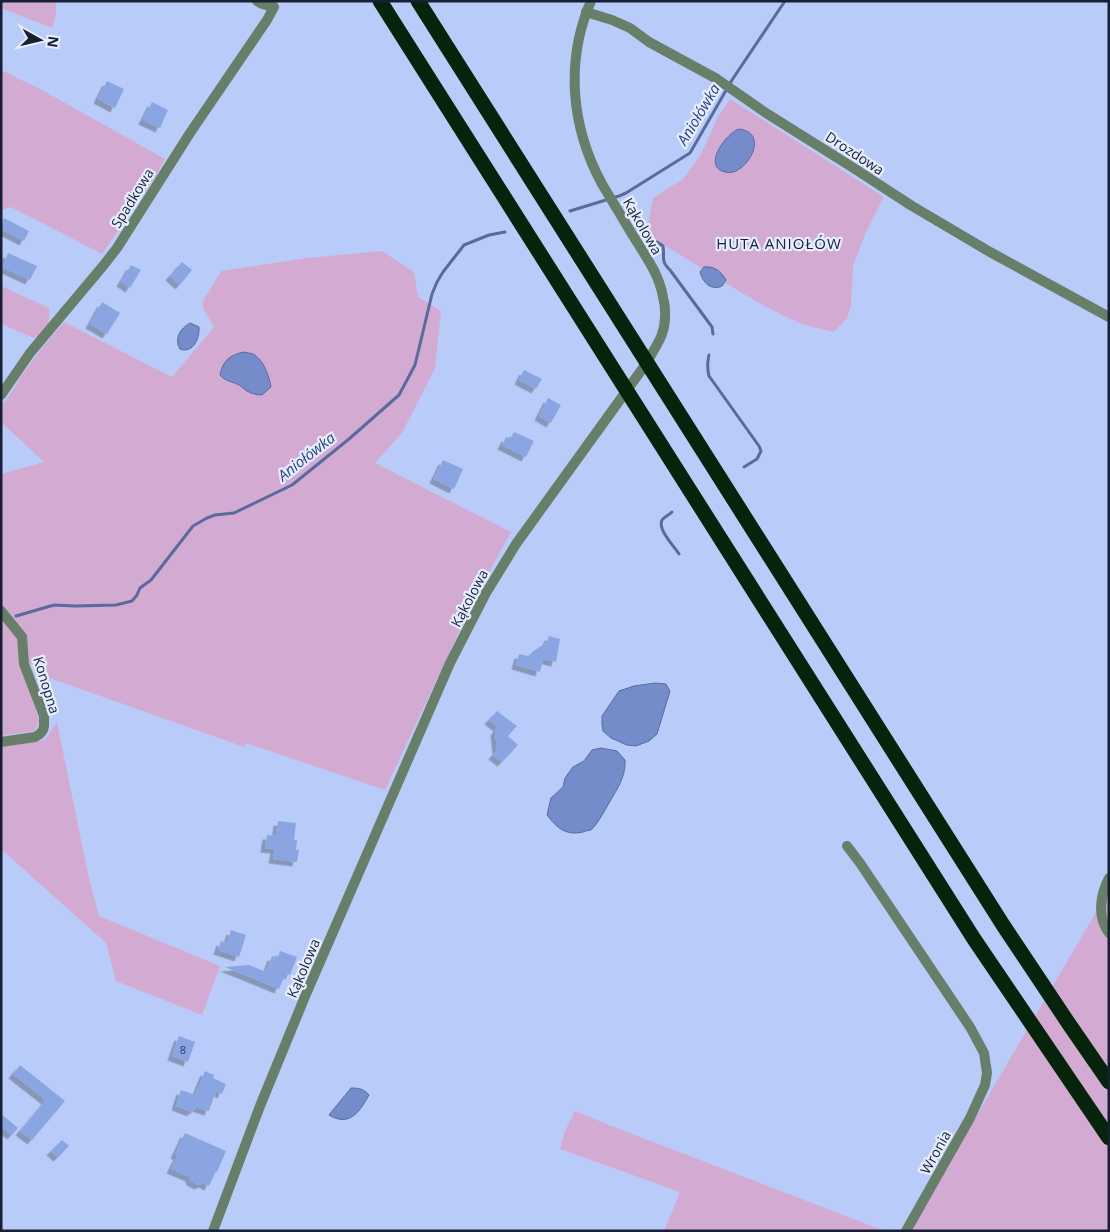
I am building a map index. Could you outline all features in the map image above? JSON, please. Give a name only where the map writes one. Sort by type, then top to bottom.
[{"type":"highway","points":[[380,1],[974,939],[1109,1138]]},
{"type":"highway","points":[[418,1],[1004,925],[1109,1082]]},
{"type":"street","name":"Spadkowa","points":[[1,395],[30,353],[117,248],[190,133],[267,20],[274,7],[256,1]]},
{"type":"street","name":"Kąkolowa","points":[[213,1231],[260,1106],[306,994],[450,663],[473,616],[516,544],[648,361],[662,334],[665,318],[664,297],[656,275],[602,182],[587,151],[578,122],[575,61],[581,30],[591,1]]},
{"type":"street","name":"Drozdowa","points":[[586,12],[630,28],[649,42],[728,87],[779,122],[919,211],[1109,317]]},
{"type":"street","name":"Konopna","points":[[1,611],[22,637],[24,664],[45,721],[43,730],[35,737],[1,742]]},
{"type":"street","name":"Wronia","points":[[847,846],[866,871],[970,1027],[984,1053],[987,1073],[985,1085],[970,1118],[906,1231]]},
{"type":"street","points":[[1109,878],[1104,886],[1101,901],[1101,915],[1106,930],[1109,933]]},
{"type":"shaded area","points":[[1,1],[56,1],[56,15],[52,28],[1,8]]},
{"type":"shaded area","points":[[1,70],[42,90],[165,159],[156,176],[102,254],[11,207],[1,210]]},
{"type":"shaded area","points":[[730,99],[884,197],[866,232],[853,266],[851,305],[847,318],[834,332],[801,324],[777,313],[646,235],[653,198],[683,179],[700,156],[718,117]]},
{"type":"shaded area","points":[[382,251],[414,272],[418,297],[441,311],[435,368],[402,433],[375,463],[511,532],[472,604],[385,790],[246,743],[244,747],[47,677],[36,662],[22,666],[39,720],[35,731],[1,736],[1,474],[44,462],[1,422],[1,406],[38,353],[64,322],[172,377],[214,327],[203,308],[203,301],[221,271],[307,258]]},
{"type":"shaded area","points":[[1,286],[49,308],[47,326],[39,336],[34,338],[1,324]]},
{"type":"shaded area","points":[[57,722],[88,874],[99,916],[220,966],[202,1015],[116,981],[106,943],[1,849],[1,746],[45,740]]},
{"type":"shaded area","points":[[1109,890],[1109,1231],[909,1231]]},
{"type":"shaded area","points":[[575,1111],[885,1231],[664,1231],[680,1192],[560,1149],[565,1131]]},
{"type":"water","points":[[739,129],[749,132],[754,138],[752,154],[740,168],[733,172],[725,172],[718,169],[716,164],[718,150],[733,132]]},
{"type":"water","points":[[704,267],[714,268],[722,274],[726,280],[722,286],[711,287],[705,283],[700,272]]},
{"type":"water","points":[[190,323],[199,327],[197,340],[189,349],[180,349],[178,345],[179,334]]},
{"type":"water","points":[[244,352],[253,354],[260,360],[269,378],[271,387],[262,395],[249,392],[220,375],[228,359]]},
{"type":"water","points":[[655,683],[666,684],[670,691],[657,734],[649,741],[636,746],[627,745],[611,738],[603,731],[602,716],[619,691],[634,686]]},
{"type":"water","points":[[601,748],[617,751],[625,760],[624,772],[620,783],[601,817],[591,830],[572,833],[562,830],[547,815],[551,798],[563,787],[565,778],[573,767],[584,761],[592,750]]},
{"type":"water","points":[[351,1088],[361,1089],[369,1095],[357,1112],[348,1119],[329,1115]]},
{"type":"building","points":[[107,81],[124,89],[115,108],[98,99]]},
{"type":"building","points":[[152,102],[168,110],[160,128],[143,120]]},
{"type":"building","points":[[4,218],[29,231],[24,241],[1,229]]},
{"type":"building","points":[[8,253],[37,266],[30,280],[2,267]]},
{"type":"building","points":[[182,262],[192,270],[180,285],[170,276]]},
{"type":"building","points":[[131,265],[141,270],[130,288],[121,282]]},
{"type":"building","points":[[102,302],[120,313],[107,334],[90,324]]},
{"type":"building","points":[[524,370],[542,379],[536,389],[519,380]]},
{"type":"building","points":[[548,398],[561,405],[551,423],[539,416]]},
{"type":"building","points":[[514,432],[534,441],[526,457],[502,445],[506,437],[510,439]]},
{"type":"building","points":[[443,460],[463,469],[454,489],[434,479]]},
{"type":"building","points":[[549,636],[560,639],[556,662],[543,659],[540,672],[516,665],[519,654],[528,656],[547,642]]},
{"type":"building","points":[[497,711],[517,726],[508,736],[518,745],[502,762],[493,755],[497,750],[495,731],[498,727],[489,720]]},
{"type":"building","points":[[278,821],[296,823],[294,840],[297,840],[296,850],[299,850],[297,862],[273,859],[275,849],[265,848],[267,835],[276,836]]},
{"type":"building","points":[[231,930],[246,935],[239,957],[218,950],[221,941],[227,943]]},
{"type":"building","points":[[280,951],[297,957],[290,975],[286,973],[279,989],[225,967],[249,965],[266,972],[272,956],[278,958]]},
{"type":"building","points":[[179,1036],[195,1042],[188,1062],[172,1056]]},
{"type":"building","points":[[20,1065],[65,1101],[32,1140],[20,1131],[46,1100],[13,1074]]},
{"type":"building","points":[[205,1071],[214,1075],[213,1078],[226,1084],[222,1094],[216,1091],[209,1111],[196,1107],[192,1112],[176,1106],[181,1090],[195,1095]]},
{"type":"building","points":[[1,1114],[18,1128],[12,1135],[1,1127]]},
{"type":"building","points":[[185,1133],[226,1151],[209,1186],[203,1183],[199,1185],[191,1181],[190,1177],[171,1169],[178,1155],[175,1154]]},
{"type":"building","points":[[62,1140],[69,1146],[58,1157],[51,1151]]},
{"type":"waterway","name":"Aniołówka","points":[[570,211],[626,193],[690,153],[732,80],[785,1]]},
{"type":"waterway","name":"Aniołówka","points":[[16,616],[54,605],[116,605],[132,601],[140,588],[151,580],[193,526],[215,515],[234,513],[292,485],[399,395],[415,365],[432,294],[443,272],[464,245],[489,235],[505,232]]},
{"type":"waterway","points":[[653,242],[663,246],[665,264],[712,327],[713,334]]},
{"type":"waterway","points":[[709,355],[709,376],[761,451],[757,459],[744,467]]},
{"type":"waterway","points":[[672,512],[662,520],[661,524],[664,533],[679,554]]},
{"type":"district","name":"HUTA ANIOŁÓW","points":[[779,243]]}]
